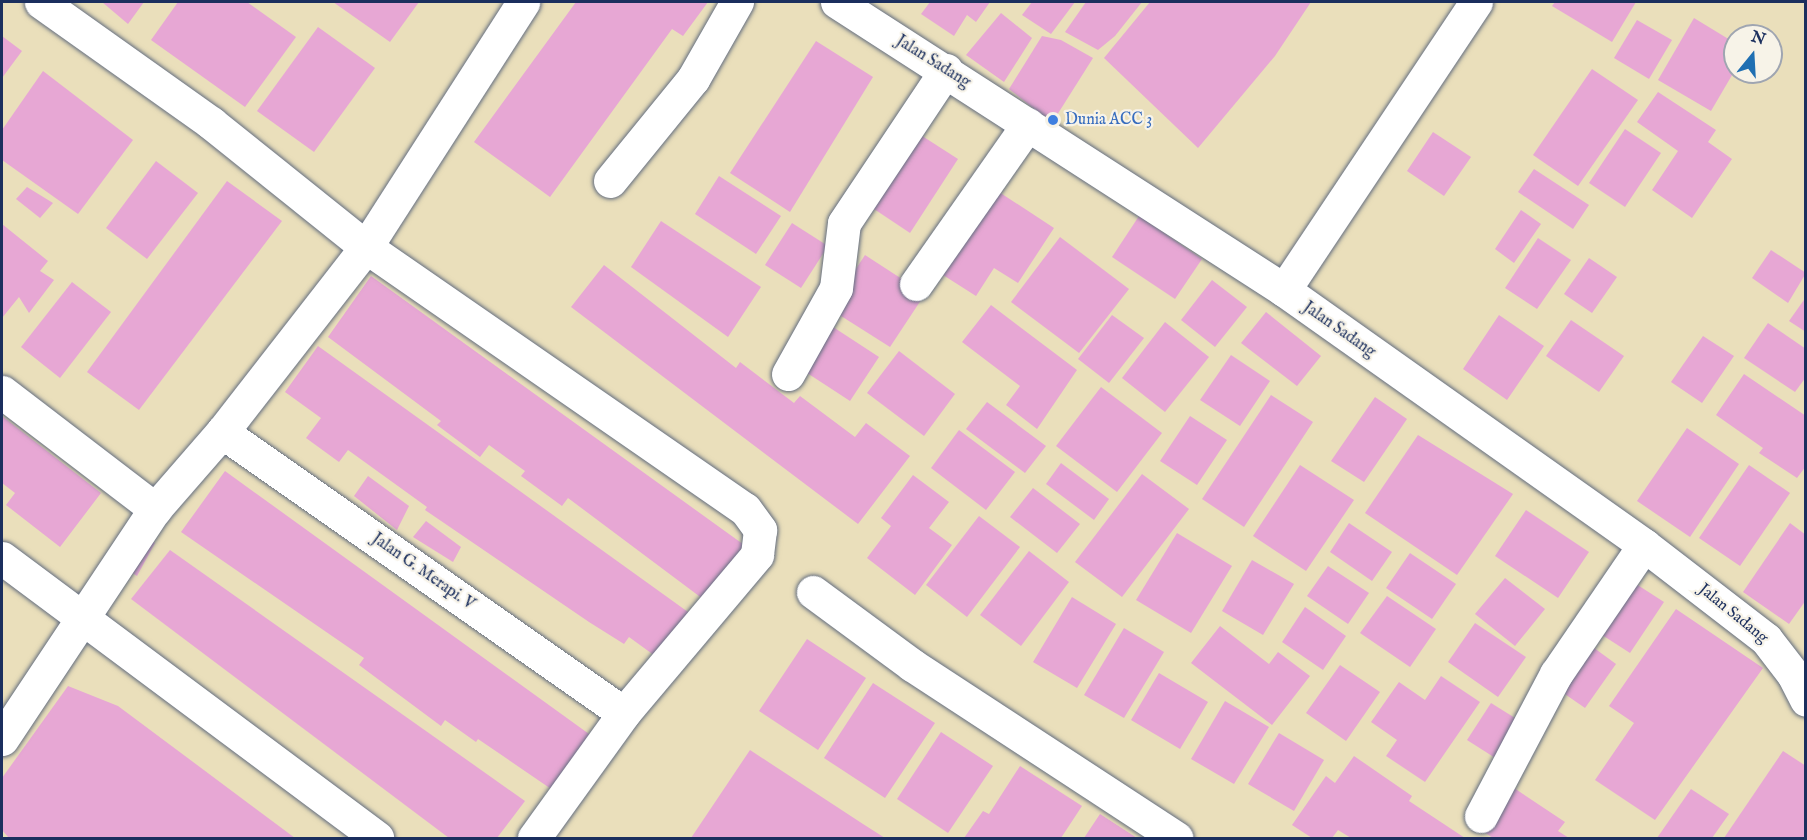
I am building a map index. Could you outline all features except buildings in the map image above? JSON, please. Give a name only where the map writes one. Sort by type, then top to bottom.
[{"type":"street","points":[[41,2],[211,123],[366,247],[744,509],[760,530],[757,555],[624,713],[534,838]]},
{"type":"street","points":[[2,739],[155,509],[222,432],[366,247],[524,2]]},
{"type":"street","points":[[610,181],[693,79],[737,2]]},
{"type":"street","name":"Jalan Sadang","points":[[837,2],[946,70],[1284,290],[1644,545],[1766,639],[1793,674],[1806,700]]},
{"type":"street","points":[[1284,290],[1476,2]]},
{"type":"street","points":[[788,374],[836,288],[844,223],[946,70]]},
{"type":"street","points":[[916,285],[1028,124]]},
{"type":"street","points":[[2,392],[155,509]]},
{"type":"street","name":"Jalan G. Merapi. V","points":[[222,432],[624,713]]},
{"type":"street","points":[[1481,816],[1556,674],[1644,545]]},
{"type":"street","points":[[2,558],[376,838]]},
{"type":"street","points":[[813,592],[912,665],[1172,838]]},
{"type":"place","name":"Dunia ACC 3","points":[[1053,120]]}]
